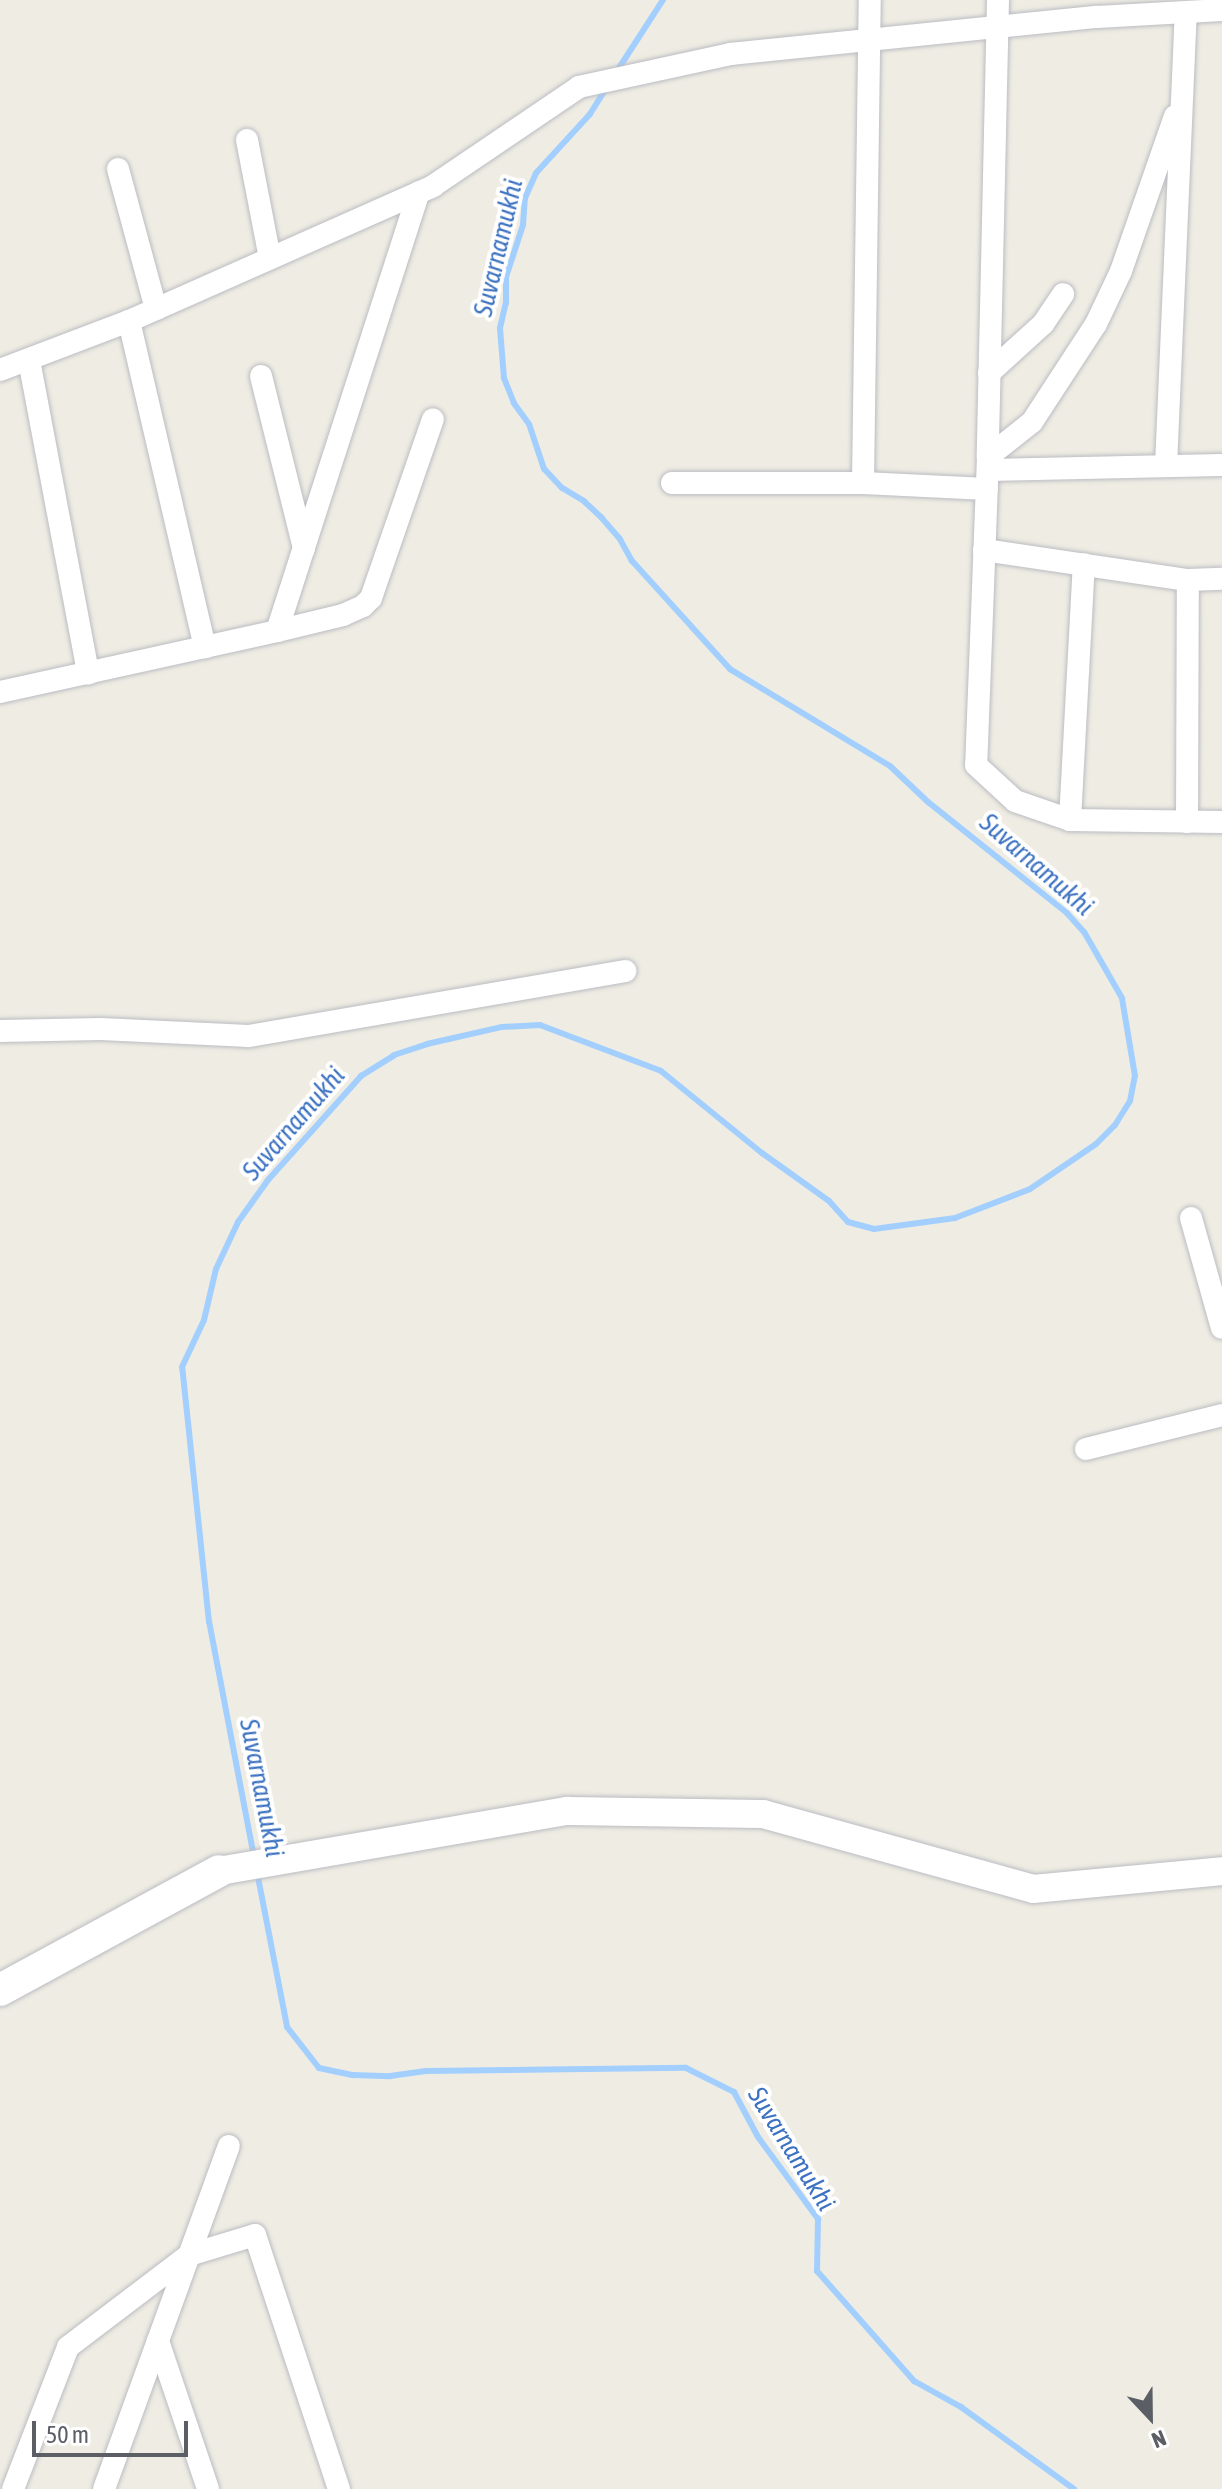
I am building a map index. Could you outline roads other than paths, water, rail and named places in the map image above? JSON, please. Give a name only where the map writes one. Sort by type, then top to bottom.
[{"type":"main road","points":[[0,1990],[219,1871]]},
{"type":"street","points":[[863,483],[870,0]]},
{"type":"street","points":[[998,0],[988,472],[976,765],[1015,801],[1070,820],[1222,822]]},
{"type":"street","points":[[0,370],[129,321],[419,192],[579,87],[730,54],[996,27],[1128,8],[1206,11],[1182,96],[1121,271],[1096,324],[1032,422],[988,472]]},
{"type":"street","points":[[1166,466],[1182,96]]},
{"type":"street","points":[[247,140],[270,258]]},
{"type":"street","points":[[118,169],[156,309]]},
{"type":"street","points":[[277,631],[419,192]]},
{"type":"street","points":[[989,373],[1043,324],[1063,294]]},
{"type":"street","points":[[129,321],[205,647]]},
{"type":"street","points":[[29,360],[88,673]]},
{"type":"street","points":[[261,376],[304,550]]},
{"type":"street","points":[[0,692],[277,631],[343,615],[363,606],[371,598],[433,419]]},
{"type":"street","points":[[672,483],[863,483],[988,472],[1222,465]]},
{"type":"street","points":[[984,550],[1188,580],[1222,579]]},
{"type":"street","points":[[1070,820],[1084,564]]},
{"type":"street","points":[[1187,822],[1188,580]]},
{"type":"street","points":[[0,1031],[101,1029],[249,1036],[625,971]]},
{"type":"street","points":[[1191,1218],[1222,1328]]},
{"type":"street","points":[[1086,1449],[1222,1415]]},
{"type":"street","points":[[219,1871],[567,1811],[763,1814],[1033,1889],[1222,1871]]},
{"type":"street","points":[[104,2489],[229,2146]]},
{"type":"street","points":[[13,2489],[68,2347],[189,2255],[255,2235],[339,2489]]},
{"type":"street","points":[[158,2341],[208,2489]]},
{"type":"waterway","name":"Suvarnamukhi","points":[[617,71],[663,0]]},
{"type":"waterway","name":"Suvarnamukhi","points":[[254,1857],[209,1622],[182,1367],[204,1320],[216,1269],[238,1222],[268,1180],[361,1076],[394,1055],[427,1044],[502,1027],[540,1025],[661,1071],[762,1153],[829,1201],[848,1222],[874,1229],[955,1218],[1030,1189],[1096,1144],[1115,1125],[1130,1101],[1135,1076],[1122,998],[1084,932],[1067,913],[928,802],[890,766],[730,669],[632,561],[620,539],[602,518],[584,501],[562,488],[544,469],[529,424],[514,403],[504,378],[500,328],[506,303],[506,277],[523,225],[525,198],[536,173],[590,114],[607,87]]},
{"type":"waterway","name":"Suvarnamukhi","points":[[257,1872],[287,2027],[319,2068],[353,2075],[390,2076],[426,2071],[686,2068],[734,2092],[758,2137],[818,2219],[817,2271],[914,2381],[961,2407],[1074,2489]]}]
